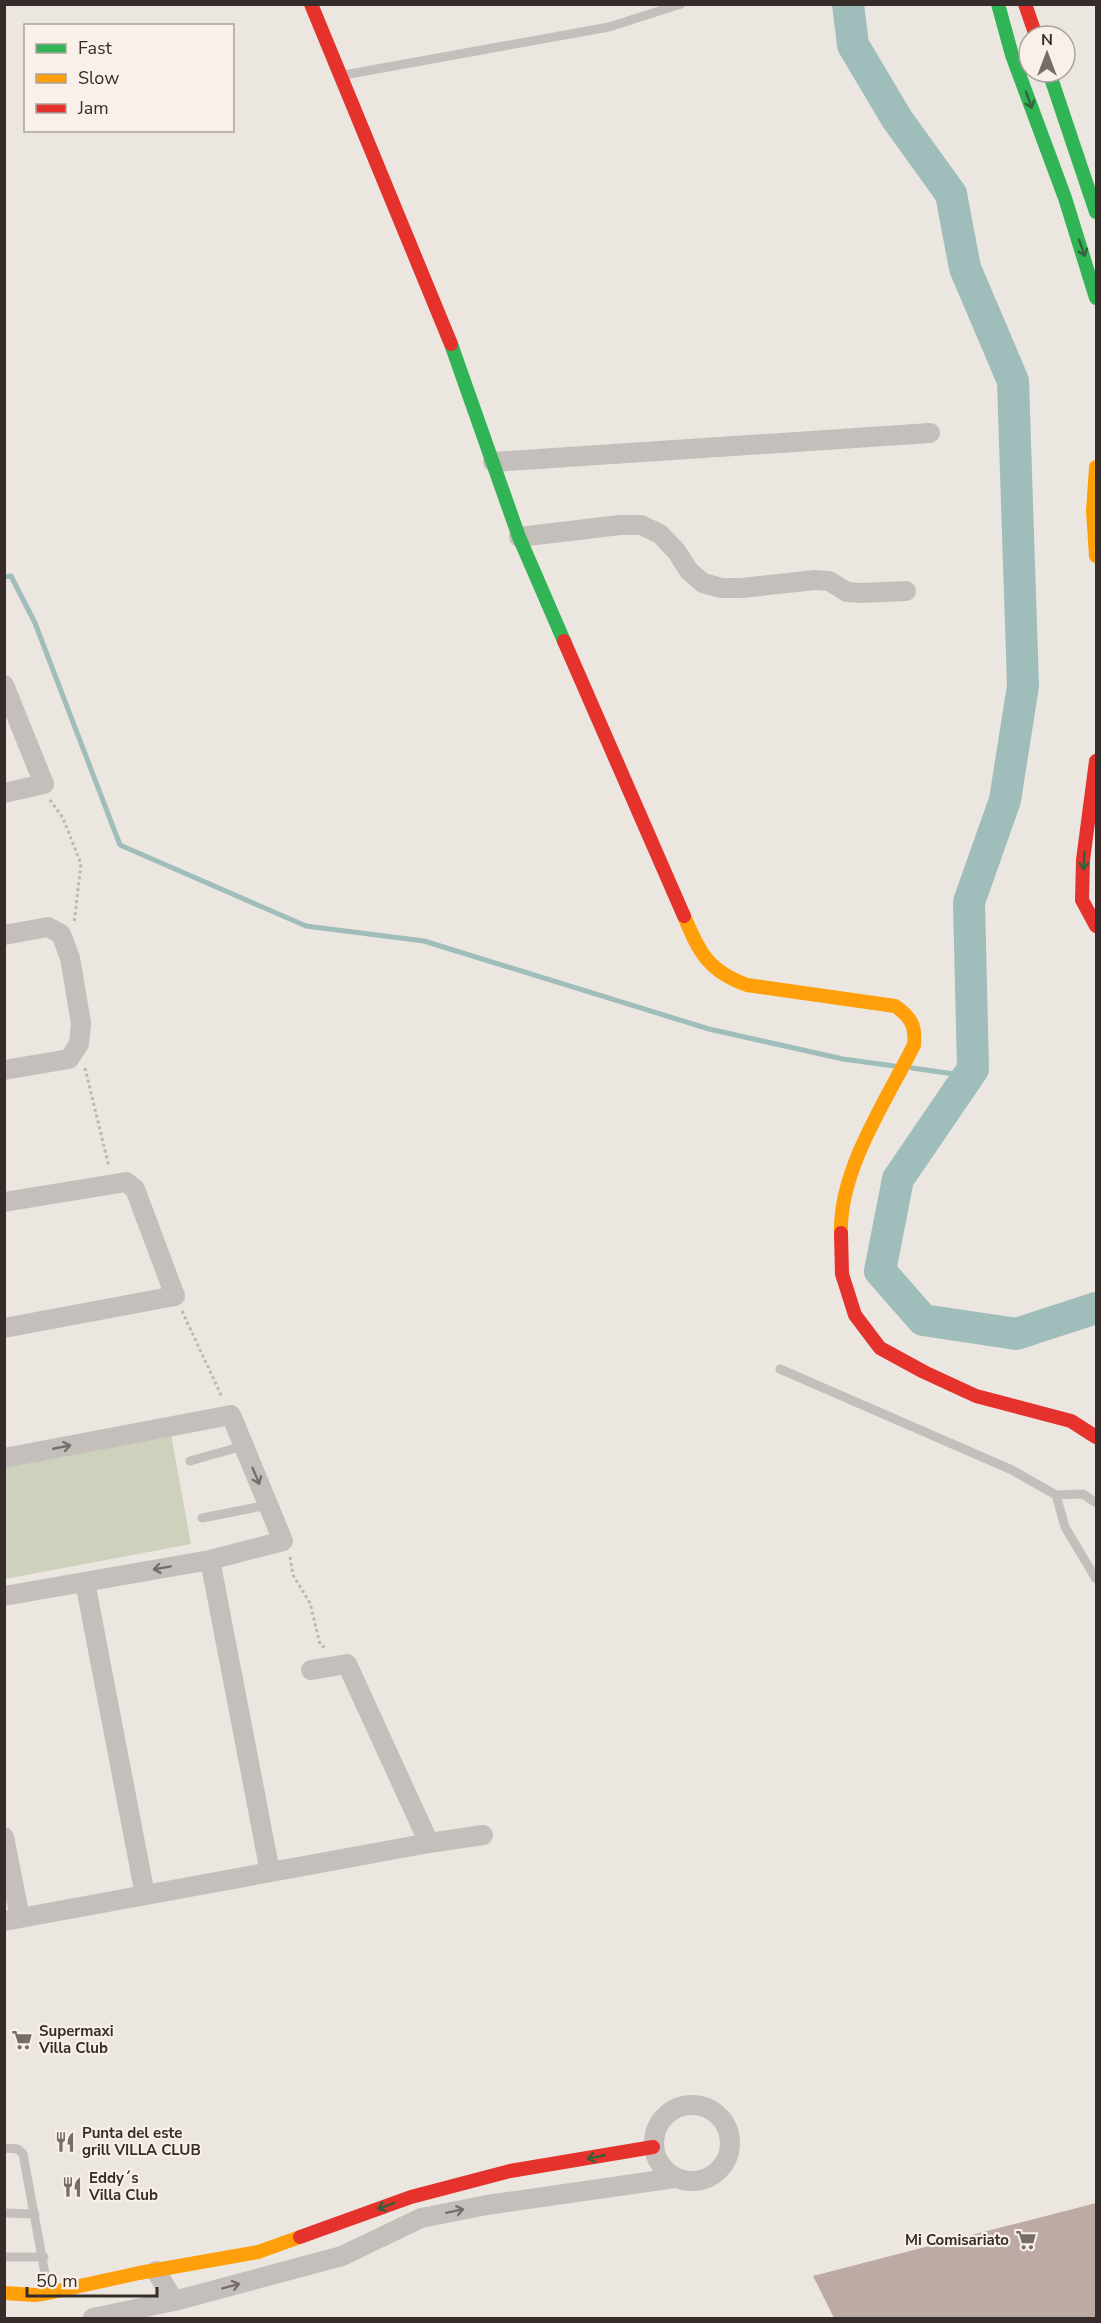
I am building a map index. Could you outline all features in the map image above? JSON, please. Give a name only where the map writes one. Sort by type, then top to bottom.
[{"type":"street","points":[[311,4],[442,318],[519,537],[698,949],[711,968],[724,978],[747,985],[895,1006],[910,1016],[916,1030],[914,1045],[853,1164],[840,1214],[842,1274],[855,1315],[880,1348],[924,1371],[976,1396],[1071,1421],[1096,1437]]},
{"type":"street","points":[[998,4],[1012,55],[1065,198],[1096,298]]},
{"type":"street","points":[[1025,4],[1032,24]]},
{"type":"street","points":[[1053,84],[1095,204]]},
{"type":"street","points":[[493,462],[930,434]]},
{"type":"street","points":[[1096,467],[1092,501],[1096,556]]},
{"type":"street","points":[[519,537],[620,525],[641,525],[660,534],[677,552],[689,571],[703,583],[721,588],[814,580],[829,581],[847,592],[906,591]]},
{"type":"street","points":[[4,685],[44,784],[4,793]]},
{"type":"street","points":[[1096,761],[1083,860],[1082,900],[1096,926]]},
{"type":"street","points":[[4,935],[48,927],[61,934],[70,958],[81,1023],[79,1044],[69,1059],[4,1070]]},
{"type":"street","points":[[4,1202],[126,1182],[135,1189],[175,1296],[4,1328]]},
{"type":"street","points":[[4,1458],[231,1415],[283,1541],[210,1560],[4,1596]]},
{"type":"street","points":[[210,1560],[270,1872]]},
{"type":"street","points":[[85,1582],[145,1895]]},
{"type":"street","points":[[311,1670],[347,1664],[429,1843]]},
{"type":"street","points":[[4,1838],[12,1920],[483,1835]]},
{"type":"street","points":[[699,2106],[709,2109],[724,2122],[730,2140],[727,2160],[722,2168],[705,2180],[685,2181],[675,2178],[660,2165],[653,2146],[657,2127],[670,2112],[679,2107],[699,2106]]},
{"type":"street","points":[[4,2293],[35,2295],[48,2293],[258,2252],[411,2197],[510,2171],[653,2146]]},
{"type":"street","points":[[93,2319],[174,2301],[342,2256],[421,2218],[486,2205],[675,2178]]},
{"type":"street","points":[[411,2197],[421,2218]]},
{"type":"street","points":[[156,2271],[174,2301]]},
{"type":"lane","points":[[342,76],[609,27],[681,4]]},
{"type":"lane","points":[[780,1370],[1012,1470],[1056,1494],[1083,1494],[1096,1503]]},
{"type":"lane","points":[[190,1461],[243,1446]]},
{"type":"lane","points":[[1056,1494],[1065,1527],[1096,1579]]},
{"type":"lane","points":[[202,1518],[268,1505]]},
{"type":"lane","points":[[4,2148],[18,2149],[23,2154],[44,2257],[48,2293]]},
{"type":"lane","points":[[4,2213],[35,2214]]},
{"type":"lane","points":[[4,2257],[44,2257]]},
{"type":"path","points":[[44,784],[49,798],[63,818],[81,864],[70,958]]},
{"type":"path","points":[[79,1044],[113,1183]]},
{"type":"path","points":[[175,1296],[231,1415]]},
{"type":"path","points":[[283,1541],[290,1557],[293,1575],[310,1603],[320,1644],[347,1664]]},
{"type":"green space","points":[[171,1435],[191,1544],[5,1579],[5,1466]]},
{"type":"building","name":"Mi Comisariato","points":[[1096,2203],[1096,2318],[834,2318],[813,2276]]},
{"type":"waterway","points":[[848,4],[853,45],[897,119],[951,194],[965,268],[1013,381],[1023,686],[1005,800],[969,902],[973,1069],[898,1179],[880,1271],[923,1320],[1016,1334],[1096,1308]]},
{"type":"waterway","points":[[4,577],[11,576],[35,623],[120,845],[306,926],[424,941],[709,1029],[843,1059],[894,1066]]},
{"type":"waterway","points":[[912,1068],[968,1076]]},
{"type":"traffic: fast","points":[[998,4],[1012,55],[1065,198],[1096,298]]},
{"type":"traffic: fast","points":[[1053,84],[1096,212]]},
{"type":"traffic: fast","points":[[451,344],[519,537],[564,641]]},
{"type":"traffic: slow","points":[[1096,467],[1093,511],[1096,556]]},
{"type":"traffic: slow","points":[[684,916],[706,959],[714,967],[734,979],[747,985],[895,1006],[911,1022],[914,1045],[878,1112],[856,1161],[842,1209],[841,1233]]},
{"type":"traffic: slow","points":[[4,2293],[35,2295],[48,2293],[139,2273],[258,2252],[300,2237]]},
{"type":"traffic: jam","points":[[311,4],[451,344]]},
{"type":"traffic: jam","points":[[1025,4],[1032,24]]},
{"type":"traffic: jam","points":[[564,641],[684,916]]},
{"type":"traffic: jam","points":[[1096,761],[1083,860],[1082,900],[1096,926]]},
{"type":"traffic: jam","points":[[841,1233],[842,1274],[855,1315],[880,1348],[976,1396],[1071,1421],[1096,1437]]},
{"type":"traffic: jam","points":[[300,2237],[411,2197],[510,2171],[653,2147]]},
{"type":"place","name":"Supermaxi Villa Club","points":[[22,2040]]},
{"type":"place","name":"Punta del este grill VILLA CLUB","points":[[65,2142]]},
{"type":"place","name":"Eddy´s Villa Club","points":[[72,2187]]},
{"type":"place","name":"Mi Comisariato","points":[[1026,2240]]}]
